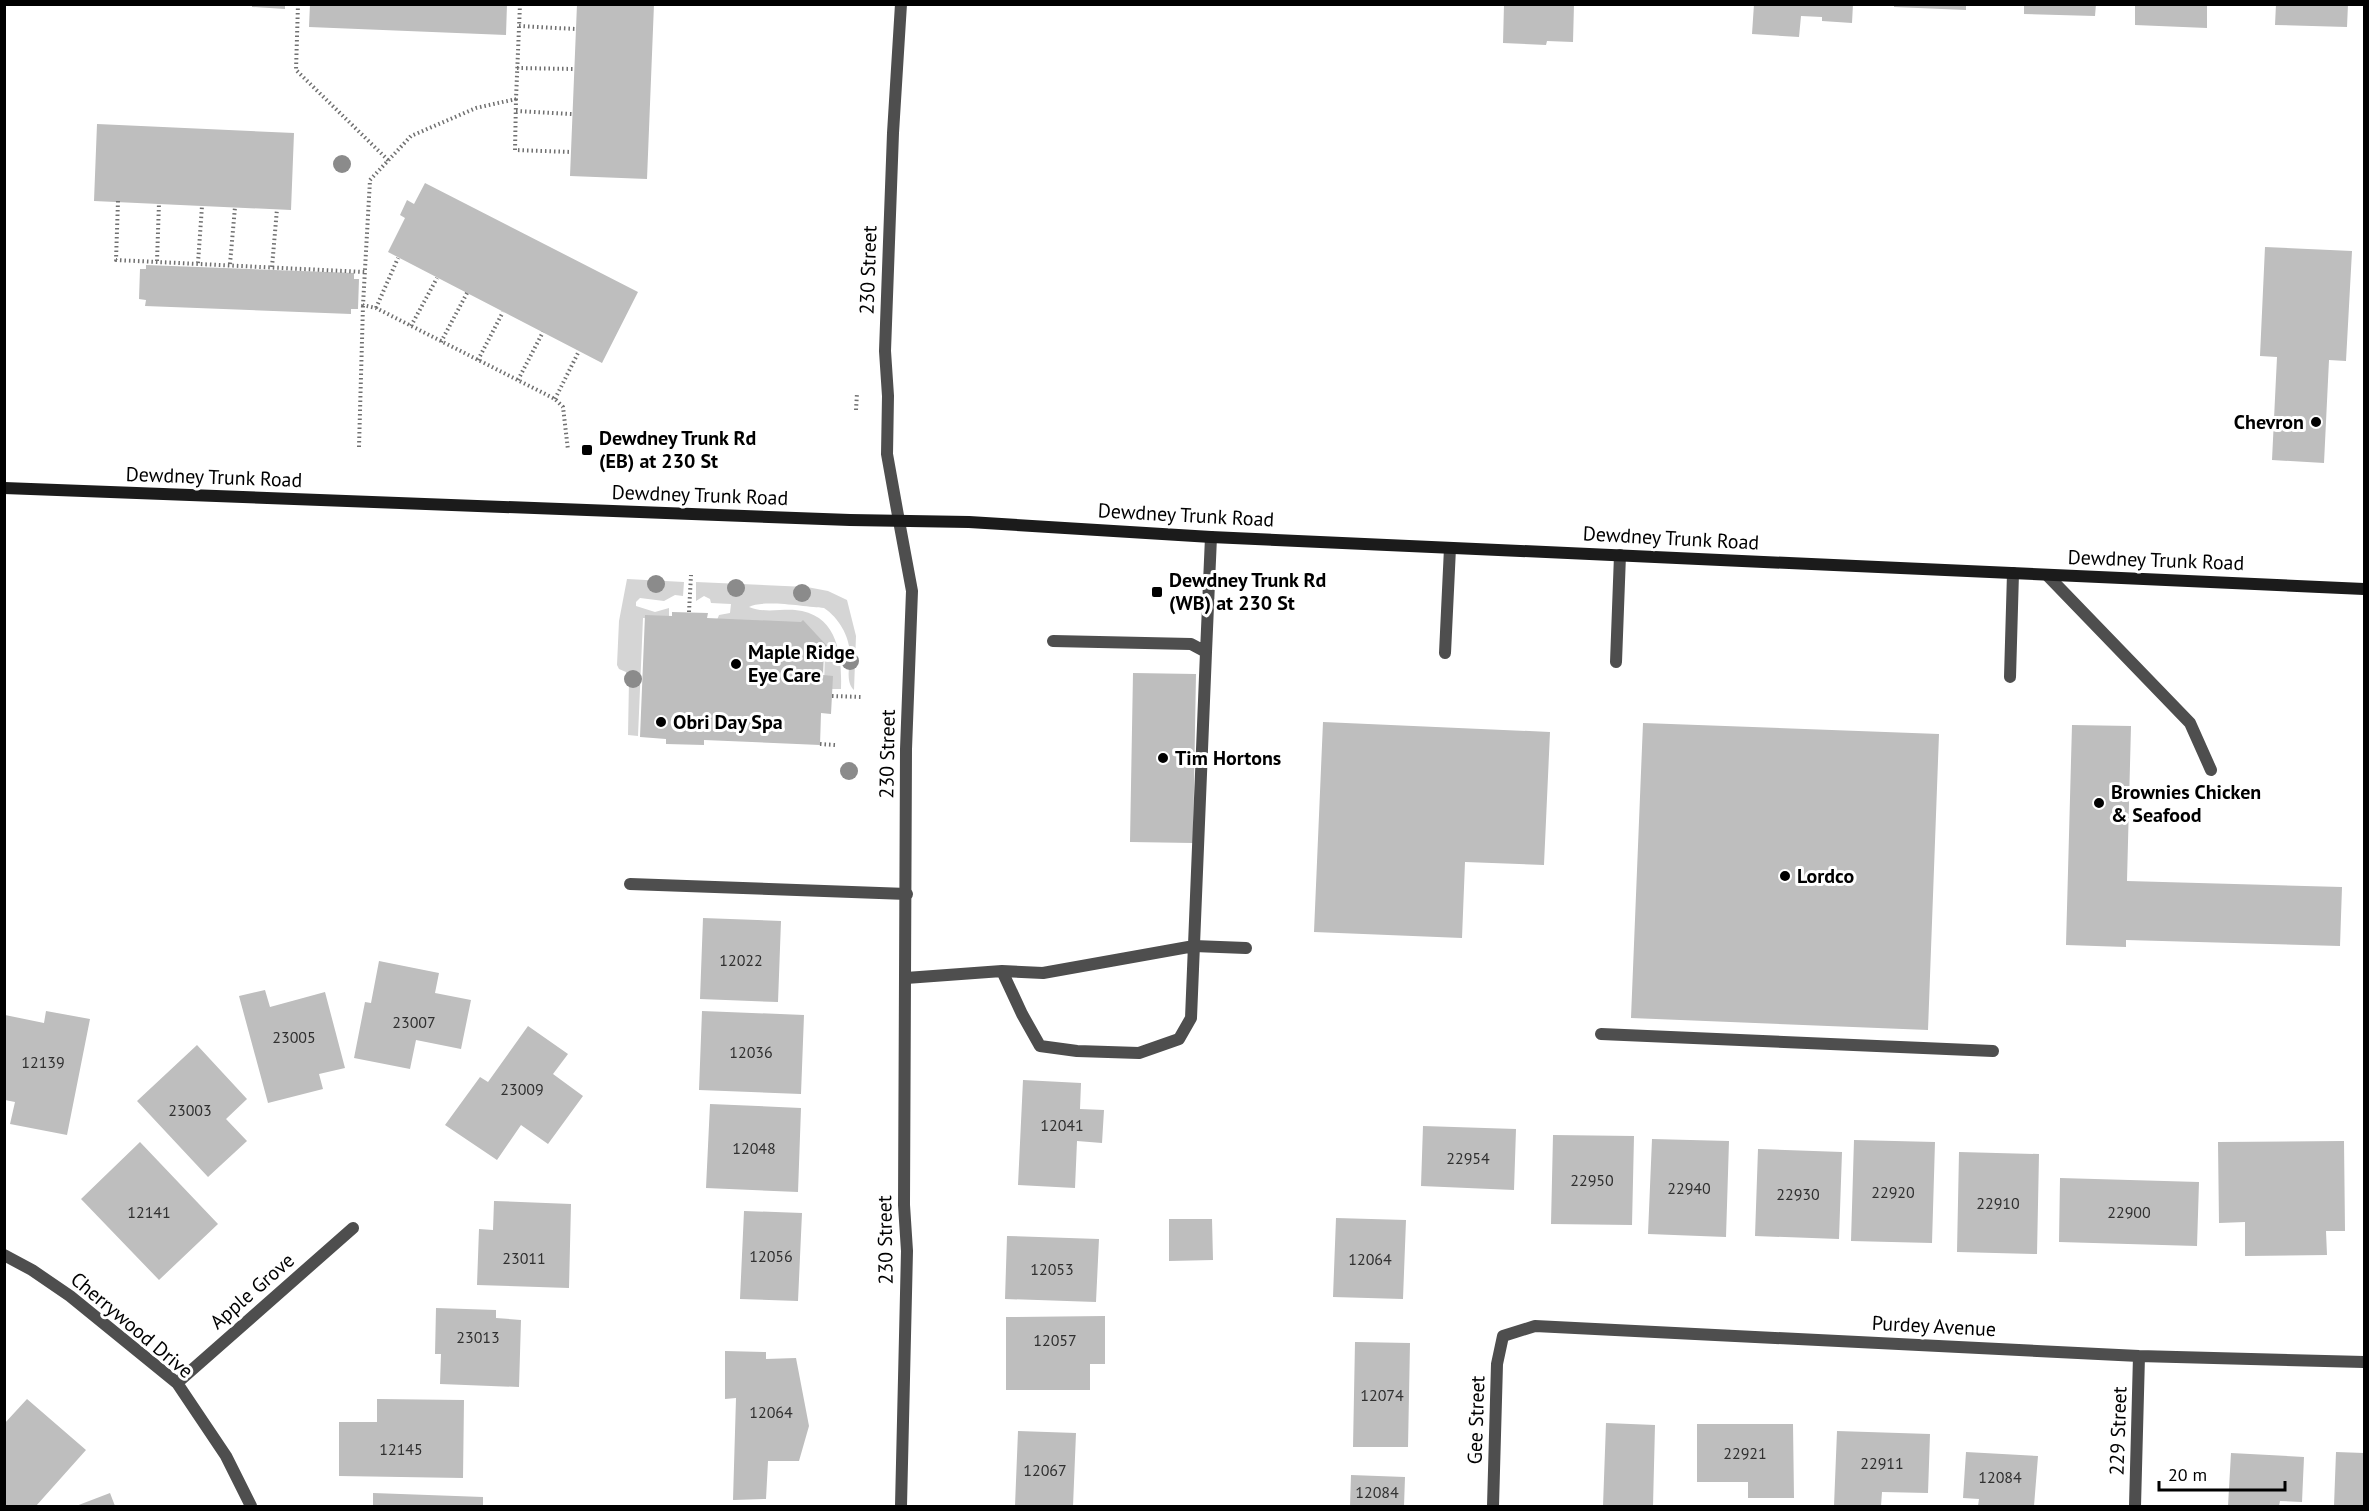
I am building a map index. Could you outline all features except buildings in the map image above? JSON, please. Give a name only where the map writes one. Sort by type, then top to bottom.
[{"type":"main road","name":"Dewdney Trunk Road","points":[[4,488],[969,522],[1211,537],[2364,590]]},
{"type":"street","name":"230 Street","points":[[901,4],[893,133],[885,351],[888,396],[887,454],[912,591],[906,749],[904,1205],[907,1251],[902,1506]]},
{"type":"street","points":[[1002,971],[1040,1046],[1077,1051],[1139,1053],[1179,1039],[1191,1018],[1211,537]]},
{"type":"street","points":[[1445,653],[1450,548]]},
{"type":"street","points":[[1616,662],[1620,555]]},
{"type":"street","points":[[2010,677],[2013,573]]},
{"type":"street","points":[[2047,575],[2190,723],[2211,770]]},
{"type":"street","points":[[1053,641],[1191,644],[1206,652]]},
{"type":"street","points":[[630,884],[907,894]]},
{"type":"street","points":[[906,978],[1002,971],[1043,973],[1194,946],[1246,948]]},
{"type":"street","points":[[1601,1034],[1993,1051]]},
{"type":"street","name":"Apple Grove","points":[[177,1383],[353,1228]]},
{"type":"street","name":"Cherrywood Drive","points":[[4,1255],[32,1270],[70,1296],[177,1383],[226,1456],[250,1506]]},
{"type":"street","name":"Purdey Avenue","points":[[1503,1336],[1535,1326],[2139,1356],[2364,1362]]},
{"type":"street","name":"Gee Street","points":[[1493,1506],[1497,1364],[1503,1336]]},
{"type":"street","name":"229 Street","points":[[2134,1506],[2139,1356]]},
{"type":"path","points":[[298,4],[296,70],[388,161]]},
{"type":"path","points":[[520,4],[515,150],[571,152]]},
{"type":"path","points":[[519,26],[576,29]]},
{"type":"path","points":[[517,68],[574,69]]},
{"type":"path","points":[[359,447],[363,305],[370,180],[411,136],[476,108],[516,99]]},
{"type":"path","points":[[516,111],[572,114]]},
{"type":"path","points":[[118,201],[116,260],[365,272]]},
{"type":"path","points":[[157,261],[159,204]]},
{"type":"path","points":[[198,263],[202,206]]},
{"type":"path","points":[[230,264],[235,207]]},
{"type":"path","points":[[272,267],[277,209]]},
{"type":"path","points":[[376,308],[398,258]]},
{"type":"path","points":[[411,326],[437,278]]},
{"type":"path","points":[[441,342],[467,293]]},
{"type":"path","points":[[363,305],[376,308],[555,399],[563,407],[568,450]]},
{"type":"path","points":[[478,360],[503,312]]},
{"type":"path","points":[[518,380],[543,332]]},
{"type":"path","points":[[555,399],[579,351]]},
{"type":"path","points":[[689,612],[691,575]]},
{"type":"path","points":[[832,696],[861,697]]},
{"type":"path","points":[[820,744],[835,745]]},
{"type":"shaded area","points":[[627,579],[684,582],[683,596],[675,595],[664,601],[640,598],[636,602],[636,606],[655,612],[669,608],[669,619],[643,618],[638,736],[628,735],[629,680],[626,672],[619,669],[617,665],[619,621]]},
{"type":"shaded area","points":[[696,582],[807,587],[828,591],[847,600],[856,636],[854,690],[849,678],[848,640],[839,622],[824,608],[774,604],[749,607],[766,610],[795,610],[809,613],[820,619],[829,628],[838,650],[841,689],[824,689],[825,650],[717,620],[719,615],[730,613],[731,604],[711,603],[710,599],[704,596],[696,601]]},
{"type":"place","name":"Chevron","points":[[2316,422]]},
{"type":"place","name":"Dewdney Trunk Rd (EB) at 230 St","points":[[587,450]]},
{"type":"place","name":"Dewdney Trunk Rd (WB) at 230 St","points":[[1157,592]]},
{"type":"place","name":"Maple Ridge Eye Care","points":[[736,664]]},
{"type":"place","name":"Obri Day Spa","points":[[661,722]]},
{"type":"place","name":"Tim Hortons","points":[[1163,758]]},
{"type":"place","name":"Brownies Chicken & Seafood","points":[[2099,803]]},
{"type":"place","name":"Lordco","points":[[1785,876]]}]
